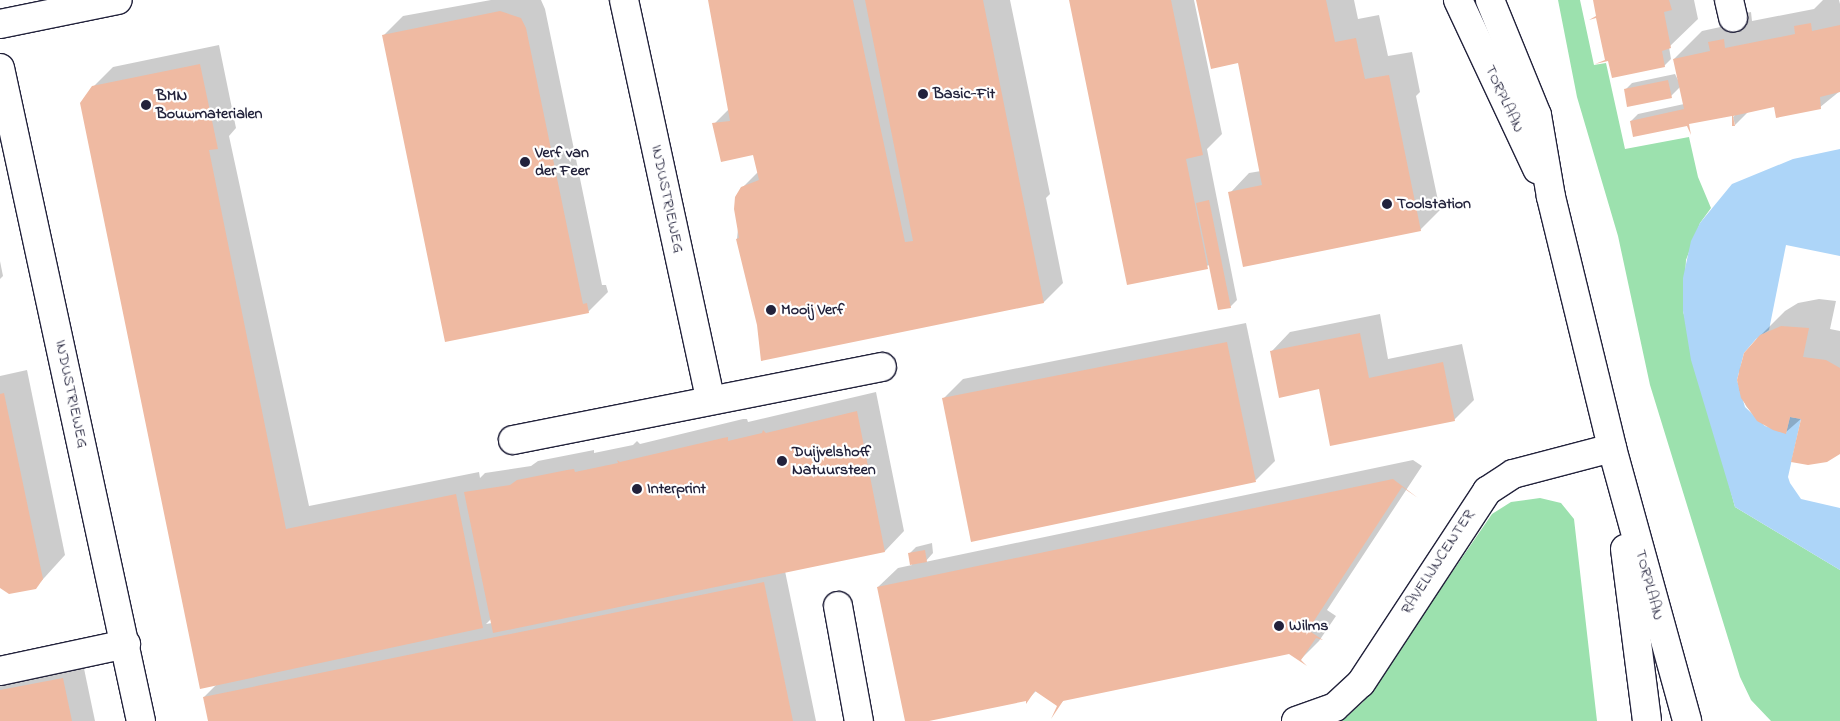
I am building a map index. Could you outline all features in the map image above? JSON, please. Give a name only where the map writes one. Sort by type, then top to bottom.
[{"type":"street","points":[[0,24],[118,0]]},
{"type":"street","name":"INDUSTRIEWEG","points":[[624,0],[710,399]]},
{"type":"street","name":"TORPLAAN","points":[[1458,0],[1551,197]]},
{"type":"street","name":"TORPLAAN","points":[[1490,0],[1537,115],[1551,197],[1612,448],[1687,721]]},
{"type":"street","name":"INDUSTRIEWEG","points":[[0,68],[126,644],[141,721]]},
{"type":"street","points":[[514,440],[710,399],[882,367]]},
{"type":"street","name":"TORPLAAN","points":[[1612,448],[1647,721]]},
{"type":"street","name":"RAVELIJNCENTER","points":[[1296,721],[1335,706],[1361,684],[1487,490],[1513,474],[1612,448]]},
{"type":"street","points":[[838,606],[859,721]]},
{"type":"street","points":[[0,671],[126,644]]},
{"type":"green space","points":[[1558,0],[1580,0],[1594,65],[1606,63],[1625,149],[1689,137],[1698,177],[1711,208],[1700,223],[1686,260],[1683,311],[1735,507],[1840,570],[1840,721],[1771,721],[1751,700],[1740,677],[1650,385],[1618,236],[1577,97]]},
{"type":"green space","points":[[1540,498],[1561,503],[1574,519],[1597,721],[1342,721],[1363,702],[1492,514],[1511,502]]},
{"type":"water","points":[[1840,149],[1840,256],[1786,245],[1769,330],[1756,339],[1744,353],[1737,380],[1745,407],[1765,426],[1786,433],[1790,417],[1801,419],[1788,477],[1801,499],[1840,508],[1840,570],[1735,507],[1691,360],[1683,311],[1683,278],[1691,241],[1700,223],[1732,184],[1793,159]]},
{"type":"building","points":[[708,0],[853,0],[905,242],[913,241],[865,0],[983,0],[1044,303],[761,361],[757,325],[736,239],[739,238],[734,209],[735,197],[741,187],[759,180],[753,155],[721,162],[712,123],[730,121]]},
{"type":"building","points":[[1069,0],[1171,0],[1203,155],[1186,159],[1208,269],[1127,285]]},
{"type":"building","points":[[1196,0],[1326,0],[1335,42],[1356,38],[1365,79],[1389,75],[1421,231],[1243,267],[1228,192],[1262,185],[1238,63],[1211,69]]},
{"type":"building","points":[[1593,0],[1669,0],[1672,10],[1664,12],[1671,48],[1662,51],[1665,67],[1612,78],[1608,61],[1595,64],[1605,60],[1596,18],[1589,20],[1596,16]]},
{"type":"building","points":[[500,11],[521,18],[526,28],[583,304],[587,303],[589,313],[445,342],[382,35]]},
{"type":"building","points":[[1811,23],[1812,31],[1840,25],[1840,92],[1820,97],[1821,109],[1776,118],[1774,107],[1733,116],[1735,126],[1732,126],[1732,116],[1689,124],[1691,135],[1687,126],[1633,137],[1630,121],[1684,109],[1673,59],[1710,51],[1708,42],[1724,39],[1725,48],[1795,34],[1794,26]]},
{"type":"building","points":[[200,64],[218,149],[209,150],[286,529],[456,494],[483,628],[200,689],[80,103],[92,86]]},
{"type":"building","points":[[1668,80],[1672,98],[1627,107],[1624,89]]},
{"type":"building","points":[[1209,200],[1231,308],[1218,310],[1196,203]]},
{"type":"building","points":[[1781,326],[1809,328],[1803,357],[1826,360],[1840,368],[1840,454],[1827,462],[1808,465],[1791,462],[1801,419],[1790,417],[1786,434],[1773,430],[1757,421],[1741,398],[1737,380],[1744,353],[1760,335]]},
{"type":"building","points":[[1360,333],[1369,378],[1443,362],[1455,421],[1330,446],[1319,389],[1279,398],[1270,351]]},
{"type":"building","points":[[1227,342],[1256,482],[971,542],[942,398]]},
{"type":"building","points":[[4,393],[43,579],[36,589],[9,594],[0,588],[0,394]]},
{"type":"building","points":[[857,411],[885,552],[493,633],[464,492],[510,485],[517,480],[567,470],[574,469],[575,472],[618,463],[617,460],[620,462],[728,437],[728,441],[762,433],[763,430],[766,433]]},
{"type":"building","points":[[1393,479],[1418,498],[1402,487],[1308,630],[1323,640],[1316,638],[1301,660],[1307,666],[1289,654],[1063,701],[1051,719],[1057,706],[1035,691],[1026,704],[1026,701],[929,721],[905,721],[877,587]]},
{"type":"building","points":[[925,550],[927,562],[910,565],[908,553]]},
{"type":"building","points":[[764,582],[793,721],[208,721],[203,697]]},
{"type":"building","points":[[63,678],[72,721],[0,721],[0,690]]},
{"type":"place","name":"Basic-Fit","points":[[923,94]]},
{"type":"place","name":"BMN Bouwmaterialen","points":[[146,105]]},
{"type":"place","name":"Verf van der Feer","points":[[525,162]]},
{"type":"place","name":"Toolstation","points":[[1387,204]]},
{"type":"place","name":"Mooij Verf","points":[[771,310]]},
{"type":"place","name":"Duijvelshoff Natuursteen","points":[[782,461]]},
{"type":"place","name":"Interprint","points":[[637,489]]},
{"type":"place","name":"Wilms","points":[[1279,626]]}]
